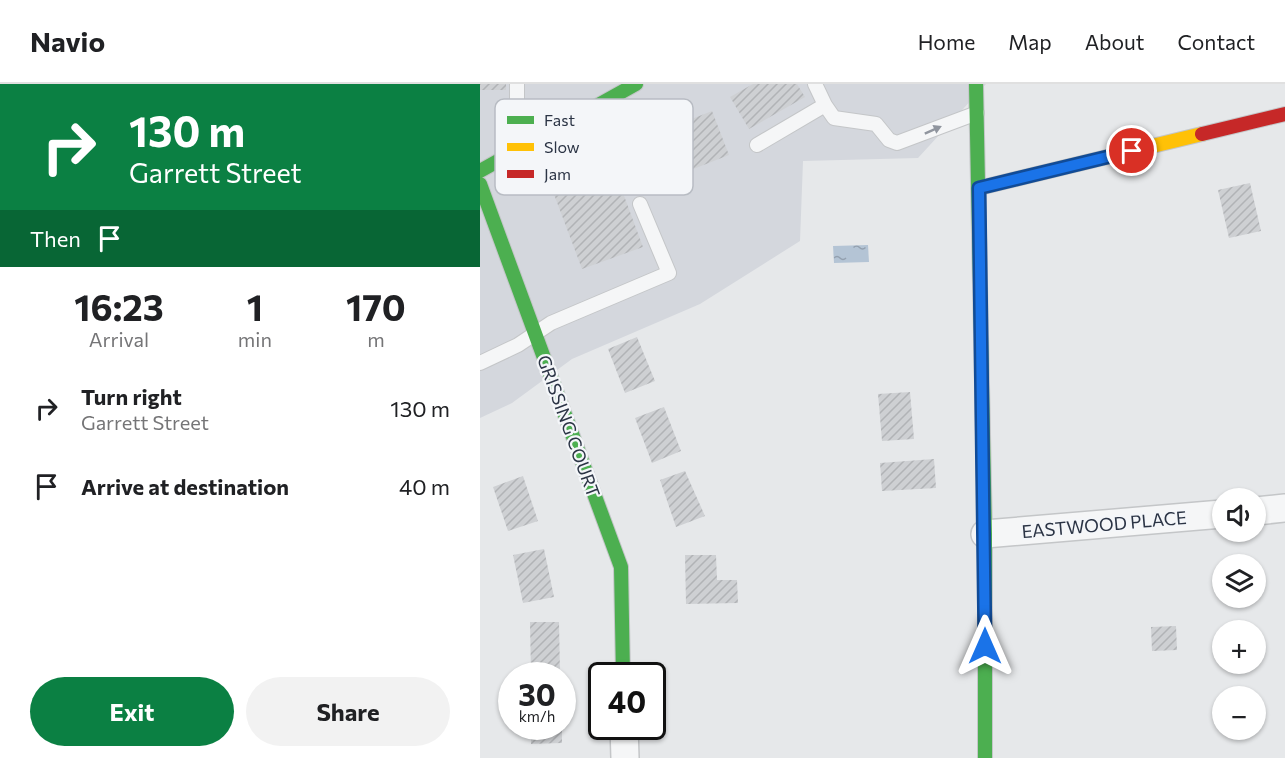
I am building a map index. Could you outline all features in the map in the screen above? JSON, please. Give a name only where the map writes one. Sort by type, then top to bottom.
[{"type":"street","points":[[976,84],[984,534],[985,758]]},
{"type":"street","points":[[606,99],[627,87]]},
{"type":"street","points":[[979,188],[1285,114]]},
{"type":"street","points":[[480,171],[495,163]]},
{"type":"street","name":"GRISSING COURT","points":[[480,184],[621,567],[623,662]]},
{"type":"street","points":[[1266,510],[1285,508]]},
{"type":"street","name":"EASTWOOD PLACE","points":[[984,534],[1212,514]]},
{"type":"street","points":[[624,740],[625,758]]},
{"type":"lane","points":[[815,84],[834,118],[876,124],[890,140],[897,143],[905,142],[977,113]]},
{"type":"lane","points":[[757,145],[825,105]]},
{"type":"lane","points":[[480,363],[551,323],[669,273],[640,204]]},
{"type":"shaded area","points":[[480,84],[986,84],[918,158],[803,161],[800,241],[700,304],[572,359],[512,403],[480,418]]},
{"type":"water","points":[[868,245],[869,262],[834,263],[833,246]]},
{"type":"building","points":[[480,84],[506,84],[506,90],[480,90]]},
{"type":"building","points":[[753,84],[797,84],[805,97],[749,129],[730,97]]},
{"type":"building","points":[[712,111],[729,155],[693,169],[693,118]]},
{"type":"building","points":[[1250,183],[1261,231],[1229,238],[1218,190]]},
{"type":"building","points":[[554,195],[624,195],[643,247],[582,269]]},
{"type":"building","points":[[637,337],[655,381],[625,393],[608,349]]},
{"type":"building","points":[[910,392],[914,439],[882,441],[878,394]]},
{"type":"building","points":[[664,407],[681,451],[652,463],[635,418]]},
{"type":"building","points":[[934,459],[936,488],[882,491],[880,463]]},
{"type":"building","points":[[685,471],[705,516],[676,527],[660,480]]},
{"type":"building","points":[[523,476],[538,521],[508,531],[493,487]]},
{"type":"building","points":[[544,549],[554,597],[523,603],[513,555]]},
{"type":"building","points":[[685,555],[716,555],[717,580],[737,580],[738,603],[686,604]]},
{"type":"building","points":[[530,622],[559,622],[560,662],[531,662]]},
{"type":"building","points":[[1176,626],[1177,650],[1152,651],[1151,627]]},
{"type":"building","points":[[531,740],[562,740],[562,743],[531,744]]},
{"type":"traffic: fast","points":[[609,99],[636,84]]},
{"type":"traffic: fast","points":[[976,84],[985,534],[985,758]]},
{"type":"traffic: fast","points":[[480,171],[495,163]]},
{"type":"traffic: fast","points":[[480,184],[621,567],[623,662]]},
{"type":"traffic: slow","points":[[979,188],[1202,134]]},
{"type":"traffic: jam","points":[[1202,134],[1285,114]]},
{"type":"route","points":[[985,646],[979,188],[1132,151]]}]
